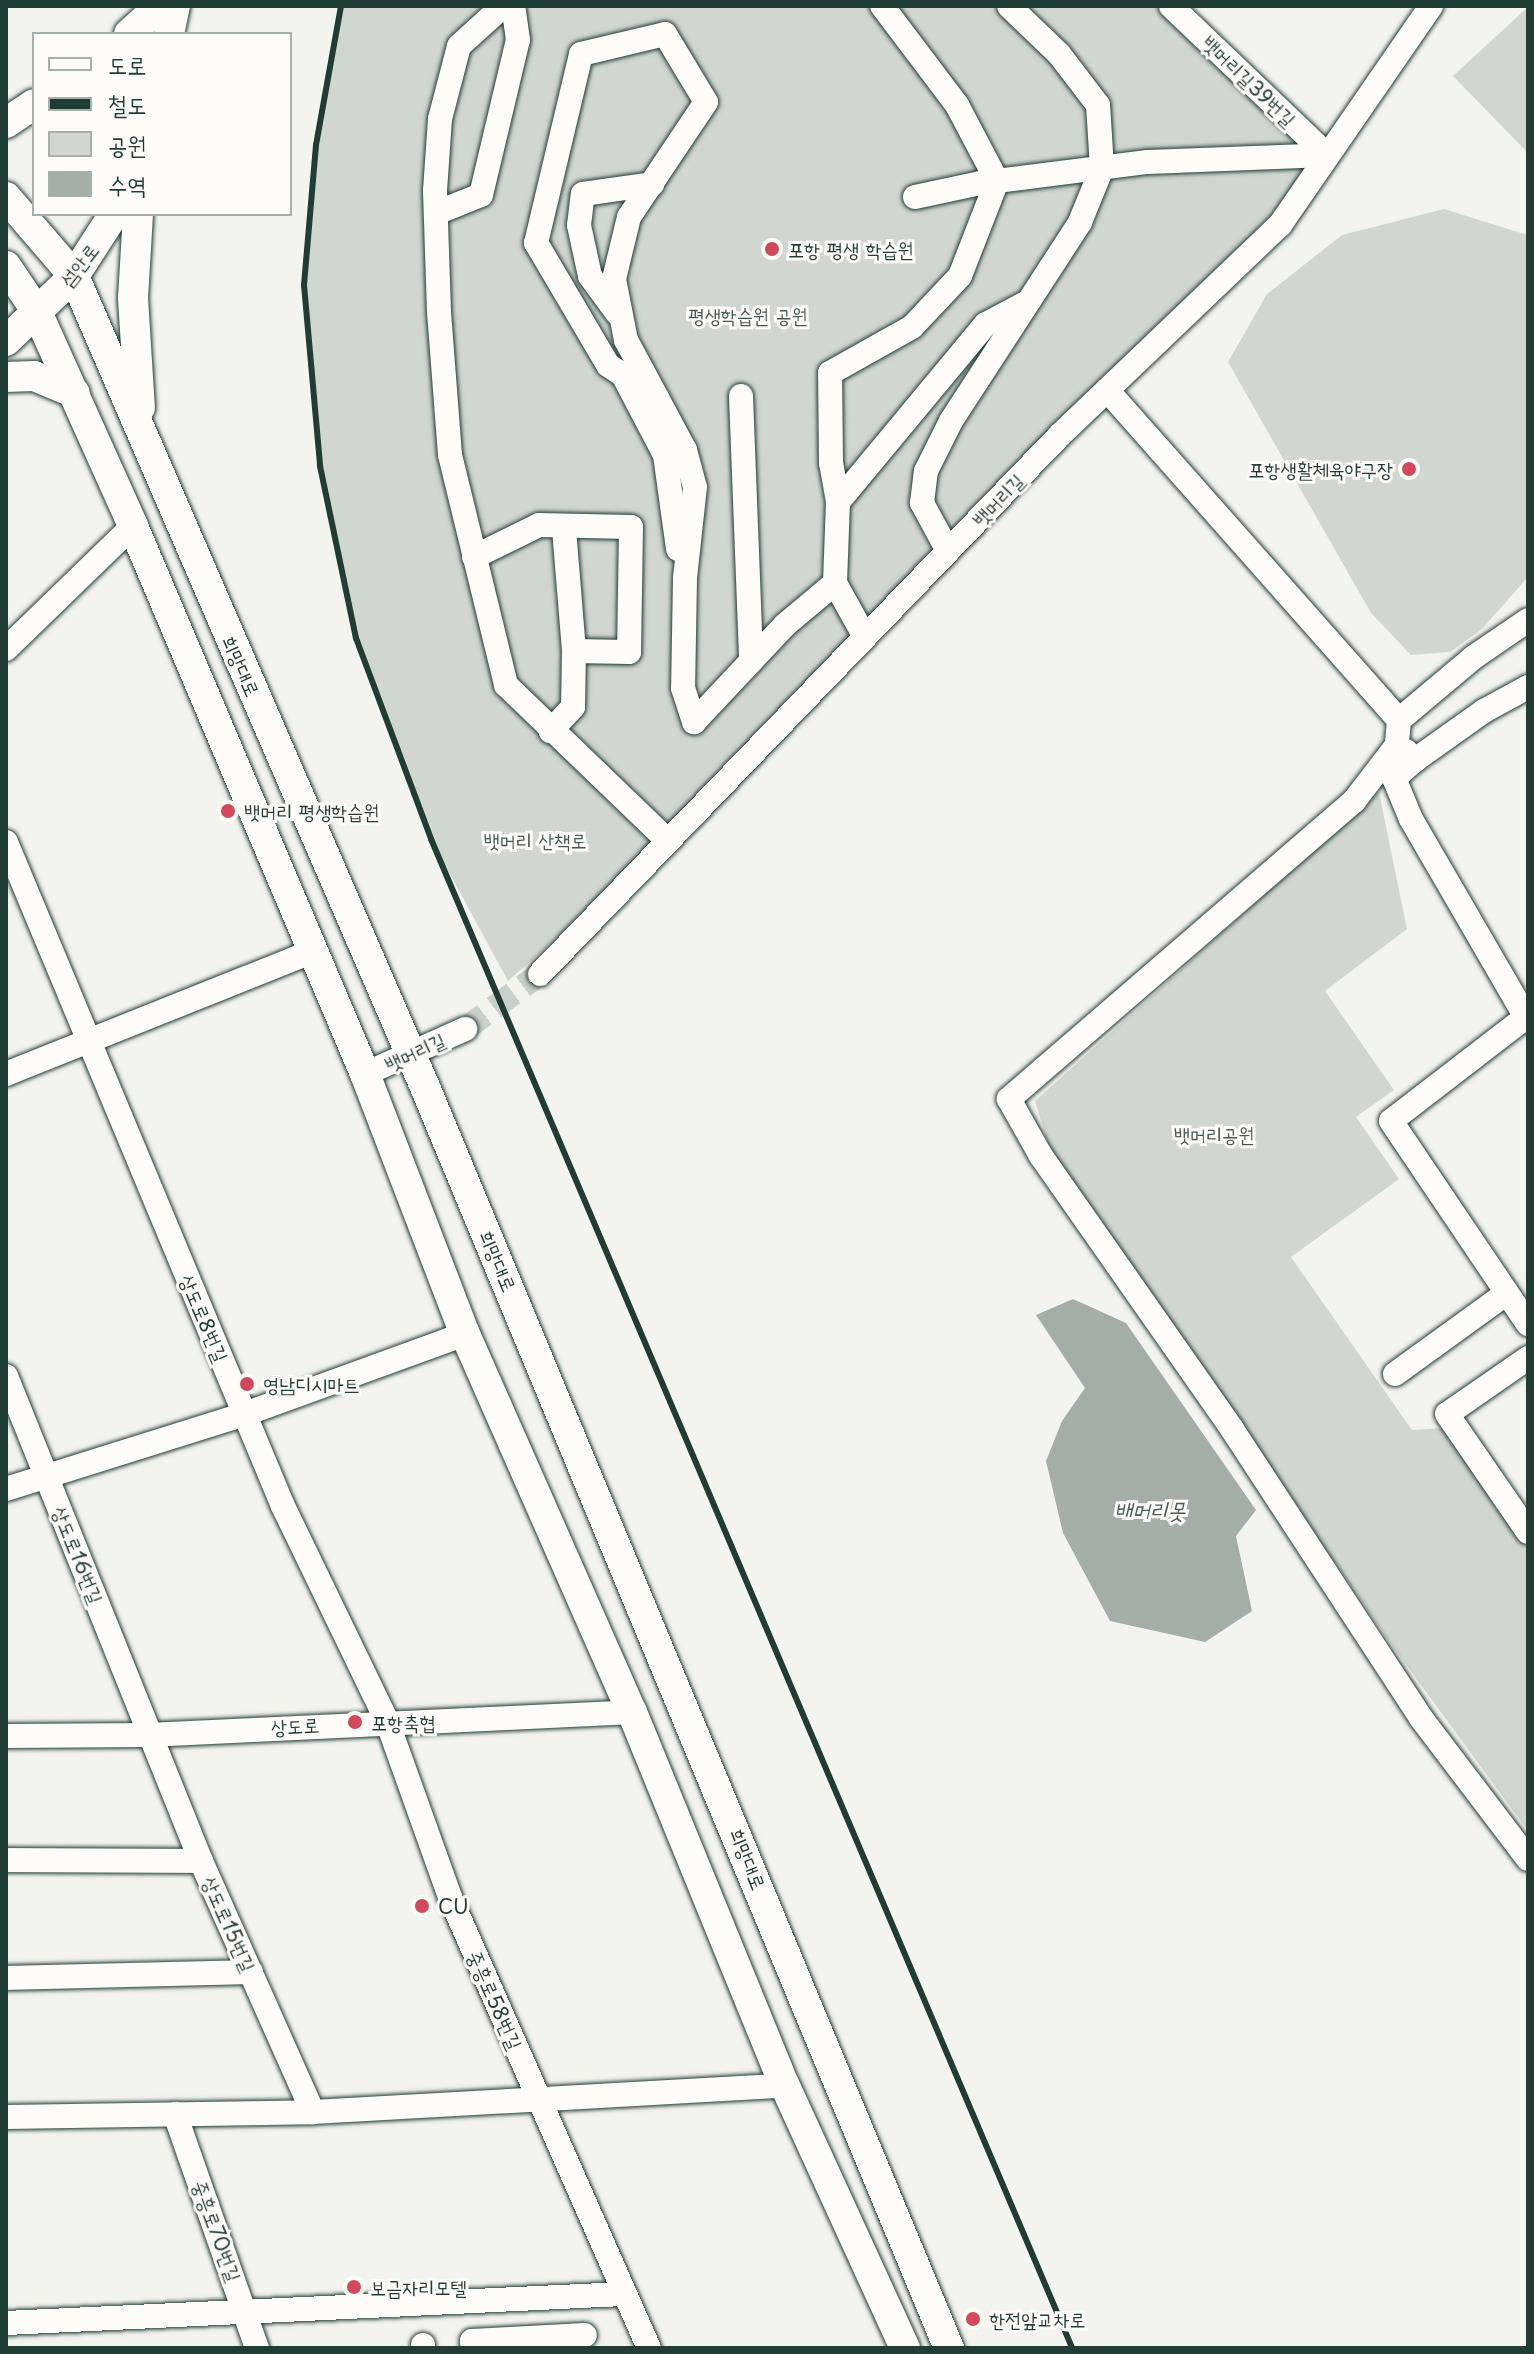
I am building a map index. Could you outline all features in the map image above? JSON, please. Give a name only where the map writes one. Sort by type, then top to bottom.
[{"type":"main road","points":[[131,32],[160,6]]},
{"type":"main road","points":[[169,32],[175,6]]},
{"type":"main road","points":[[6,123],[32,105]]},
{"type":"main road","name":"희망대로","points":[[6,197],[74,276],[145,446],[412,1056],[949,2348]]},
{"type":"main road","name":"섬안로","points":[[6,341],[74,276],[113,216]]},
{"type":"main road","points":[[138,216],[133,354],[145,446]]},
{"type":"main road","points":[[6,266],[37,312],[133,526],[365,1074],[465,1334],[632,1712],[785,2086],[905,2348]]},
{"type":"main road","points":[[6,377],[34,376],[75,393]]},
{"type":"street","points":[[503,6],[459,46],[440,119],[436,213],[450,455],[506,685],[668,841]]},
{"type":"street","points":[[436,213],[481,195],[518,40],[513,6]]},
{"type":"street","points":[[948,551],[922,503],[926,471],[959,408],[1080,222],[1102,168],[1098,105],[1059,54],[1009,6]]},
{"type":"street","name":"뱃머리길39번길","points":[[1171,6],[1327,155]]},
{"type":"street","name":"뱃머리길","points":[[540,974],[1107,390],[1280,225],[1431,6]]},
{"type":"street","points":[[865,637],[835,583],[838,502],[831,463],[830,373],[912,327],[960,276],[997,181],[957,105],[888,9]]},
{"type":"street","points":[[657,398],[608,365],[536,243],[581,54],[665,34],[706,102],[629,217],[614,279],[626,340],[685,450],[695,487],[685,578],[683,688],[694,722],[751,661],[835,583]]},
{"type":"street","points":[[915,197],[997,181],[1102,168],[1327,155]]},
{"type":"street","points":[[547,190],[583,194],[652,184]]},
{"type":"street","points":[[583,194],[579,225],[590,276],[621,318]]},
{"type":"street","points":[[838,502],[986,324],[1030,301]]},
{"type":"street","points":[[623,375],[665,455],[685,578]]},
{"type":"street","points":[[1107,390],[1399,720],[1406,753],[1394,778],[1411,819],[1527,1019],[1391,1121],[1528,1324]]},
{"type":"street","points":[[741,396],[751,661]]},
{"type":"street","points":[[474,557],[539,525],[564,529],[631,527],[629,652],[574,651]]},
{"type":"street","points":[[6,649],[133,526]]},
{"type":"street","points":[[551,731],[573,707],[574,651],[564,529]]},
{"type":"street","points":[[1399,720],[1474,657],[1528,620]]},
{"type":"street","points":[[1528,687],[1406,753],[1009,1099],[1041,1156],[1232,1429],[1421,1718],[1528,1859]]},
{"type":"street","name":"상도로8번길","points":[[6,842],[245,1414],[387,1721]]},
{"type":"street","points":[[6,1074],[313,951]]},
{"type":"street","name":"뱃머리길","points":[[365,1074],[412,1056],[465,1029]]},
{"type":"street","points":[[1395,1374],[1507,1293]]},
{"type":"street","points":[[6,1489],[245,1414],[465,1334]]},
{"type":"street","points":[[1528,1358],[1447,1414],[1528,1532]]},
{"type":"street","name":"상도로16번길","points":[[6,1376],[149,1735]]},
{"type":"street","name":"상도로","points":[[6,1736],[149,1735],[387,1721],[632,1712]]},
{"type":"street","name":"중흥로58번길","points":[[387,1721],[450,1897],[649,2348]]},
{"type":"street","name":"상도로15번길","points":[[149,1735],[201,1861],[313,2112]]},
{"type":"street","points":[[6,1860],[201,1861]]},
{"type":"street","points":[[6,1978],[251,1972]]},
{"type":"street","points":[[6,2117],[313,2112],[785,2086]]},
{"type":"street","name":"중흥로70번길","points":[[175,2114],[257,2348]]},
{"type":"street","points":[[6,2323],[624,2294]]},
{"type":"street","points":[[473,2348],[472,2341],[585,2335]]},
{"type":"green space","name":"평생학습원 공원","points":[[341,6],[1171,6],[1327,155],[1107,390],[668,841],[508,981],[431,839],[356,638],[320,466],[304,285],[316,145]]},
{"type":"green space","points":[[1528,7],[1528,153],[1453,76]]},
{"type":"green space","name":"포항생활체육야구장","points":[[1444,209],[1528,235],[1528,577],[1482,629],[1450,652],[1411,655],[1371,613],[1228,362],[1267,294],[1342,235]]},
{"type":"green space","name":"뱃머리공원","points":[[1379,792],[1407,929],[1325,991],[1394,1090],[1356,1117],[1399,1179],[1291,1257],[1412,1430],[1445,1428],[1528,1549],[1528,1831],[1396,1651],[1049,1147],[1035,1101]]},
{"type":"water","name":"배머리못","points":[[1073,1299],[1126,1323],[1256,1510],[1236,1536],[1252,1611],[1205,1642],[1110,1621],[1063,1533],[1046,1461],[1062,1421],[1085,1388],[1036,1315]]},
{"type":"tunnel","points":[[465,1029],[540,974]]},
{"type":"railway","points":[[341,6],[316,145],[304,285],[320,466],[356,638],[431,839],[1072,2348]]},
{"type":"place","name":"포항 평생 학습원","points":[[772,249]]},
{"type":"place","name":"포항생활체육야구장","points":[[1409,469]]},
{"type":"place","name":"뱃머리 평생학습원","points":[[228,811]]},
{"type":"place","name":"영남디시마트","points":[[247,1384]]},
{"type":"place","name":"포항축협","points":[[355,1722]]},
{"type":"place","name":"CU","points":[[422,1906]]},
{"type":"place","name":"보금자리모텔","points":[[354,2287]]},
{"type":"place","name":"한전앞교차로","points":[[973,2319]]},
{"type":"park label","name":"뱃머리 산책로","points":[[535,840]]}]
